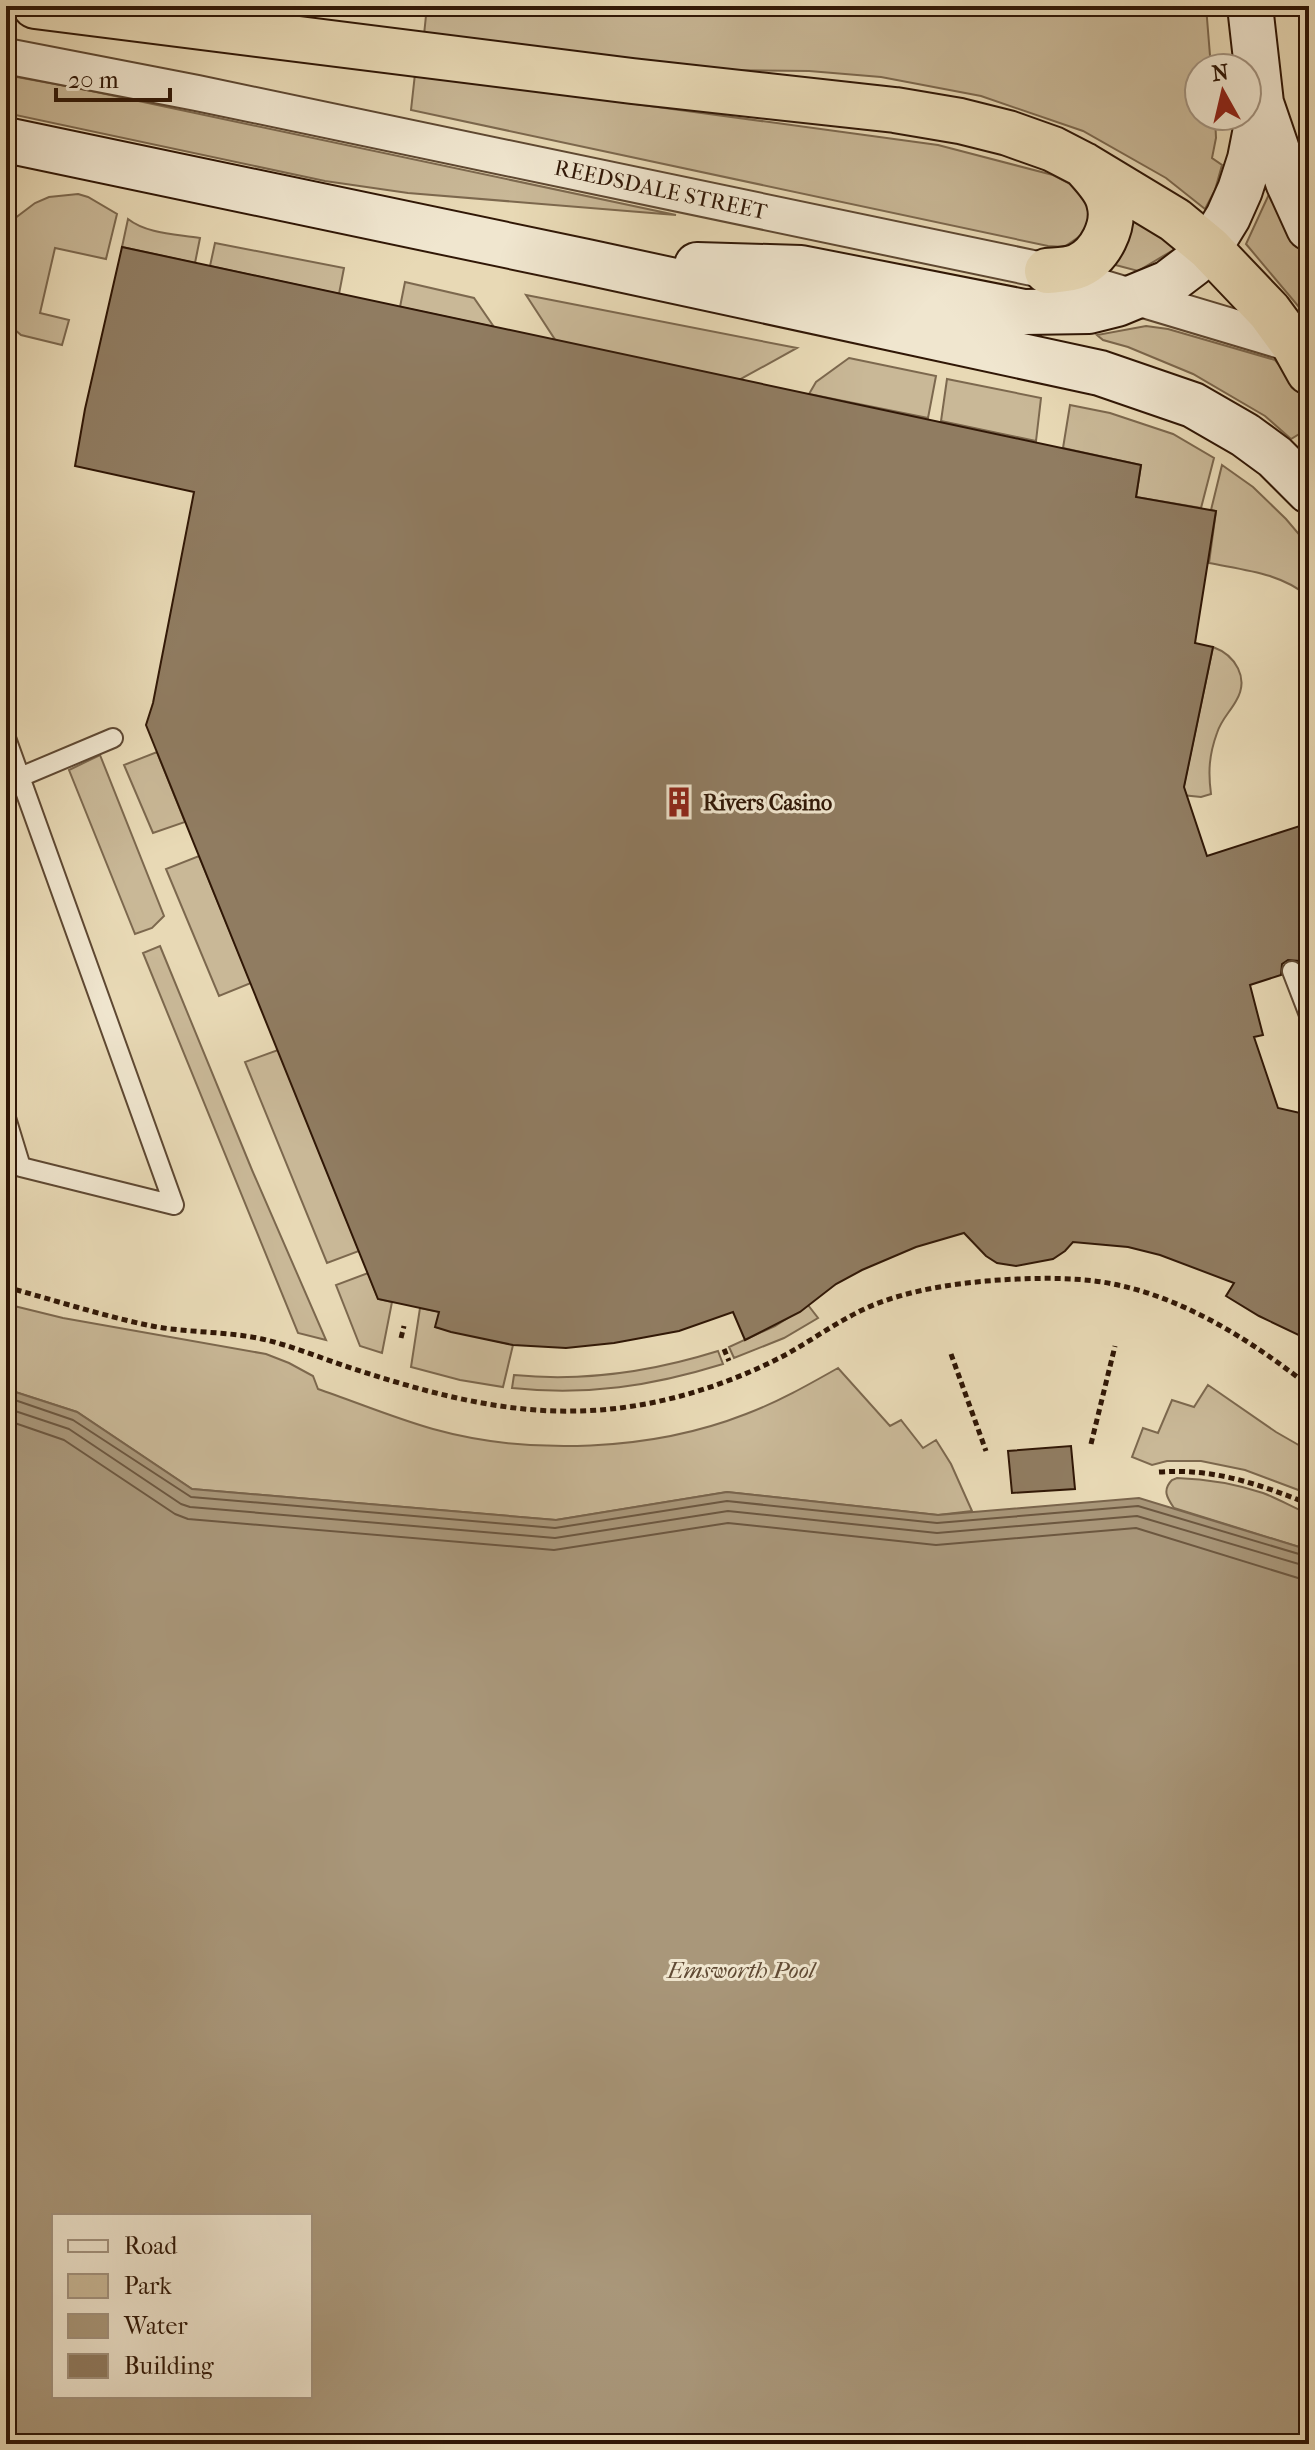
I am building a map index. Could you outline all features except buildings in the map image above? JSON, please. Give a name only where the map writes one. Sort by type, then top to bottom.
[{"type":"highway","points":[[35,6],[632,81],[895,110],[1008,133],[1053,149],[1084,165],[1175,220],[1209,248],[1269,311],[1304,356]]},
{"type":"highway","points":[[1047,271],[1080,265],[1105,240],[1110,203],[1103,188],[1084,165]]},
{"type":"main road","points":[[1250,6],[1255,52]]},
{"type":"main road","points":[[1263,109],[1288,182],[1309,228]]},
{"type":"main road","points":[[587,262],[801,268],[1024,312],[1089,311],[1138,297],[1168,283],[1209,248],[1240,190],[1255,132]]},
{"type":"main road","points":[[19,150],[587,262],[1053,361],[1127,381],[1193,405],[1245,435],[1275,457],[1309,491]]},
{"type":"street","name":"REEDSDALE STREET","points":[[6,56],[1047,271],[1138,297],[1304,356]]},
{"type":"lane","points":[[6,738],[14,780],[174,1205],[13,1164],[6,1118]]},
{"type":"lane","points":[[14,780],[113,738]]},
{"type":"lane","points":[[1292,971],[1309,1015]]},
{"type":"path","points":[[6,1287],[153,1326],[261,1339],[469,1400],[512,1409],[576,1411],[632,1407],[688,1394],[785,1355],[839,1323],[883,1302],[929,1289],[966,1283],[1063,1279],[1132,1288],[1192,1310],[1309,1386]]},
{"type":"path","points":[[401,1338],[404,1326]]},
{"type":"path","points":[[1091,1444],[1115,1346]]},
{"type":"path","points":[[724,1349],[729,1361]]},
{"type":"path","points":[[951,1354],[986,1451]]},
{"type":"path","points":[[1159,1472],[1183,1470],[1232,1476],[1309,1504]]},
{"type":"green space","points":[[427,6],[1206,6],[1210,52],[1183,52],[1183,132],[1216,132],[1212,158],[1222,165],[1215,190],[1205,209],[1166,178],[1083,131],[981,96],[881,77],[809,71],[701,70],[424,35]]},
{"type":"green space","points":[[415,74],[938,145],[1053,175],[1076,187],[1089,207],[1090,222],[1086,232],[1064,247],[1048,246],[411,110]]},
{"type":"green space","points":[[6,75],[676,215],[408,193],[325,181],[6,113]]},
{"type":"green space","points":[[1270,192],[1309,266],[1309,319],[1246,244]]},
{"type":"green space","points":[[78,194],[117,214],[106,259],[55,248],[40,313],[69,320],[62,345],[21,335],[6,322],[7,231],[14,219],[35,203],[49,197]]},
{"type":"green space","points":[[1129,215],[1175,246],[1175,249],[1138,271],[1108,263]]},
{"type":"green space","points":[[128,219],[153,231],[200,238],[195,263],[122,247]]},
{"type":"green space","points":[[215,243],[344,268],[339,294],[210,266]]},
{"type":"green space","points":[[405,282],[474,298],[494,327],[400,307]]},
{"type":"green space","points":[[526,295],[797,348],[739,380],[556,341]]},
{"type":"green space","points":[[1146,326],[1168,329],[1275,360],[1298,387],[1309,407],[1309,428],[1291,439],[1265,416],[1193,374],[1097,335]]},
{"type":"green space","points":[[849,358],[936,376],[928,418],[809,394],[816,382]]},
{"type":"green space","points":[[947,379],[1041,398],[1036,441],[941,421]]},
{"type":"green space","points":[[1070,405],[1110,413],[1173,434],[1214,458],[1201,508],[1136,497],[1141,465],[1063,448]]},
{"type":"green space","points":[[1222,465],[1253,487],[1309,546],[1309,597],[1274,578],[1209,563],[1216,511],[1211,510]]},
{"type":"green space","points":[[1213,647],[1228,656],[1238,668],[1240,692],[1214,741],[1210,764],[1211,794],[1201,797],[1182,795]]},
{"type":"green space","points":[[157,752],[185,822],[153,833],[124,765]]},
{"type":"green space","points":[[100,755],[164,916],[152,928],[135,934],[69,770]]},
{"type":"green space","points":[[199,856],[251,983],[219,996],[166,869]]},
{"type":"green space","points":[[160,946],[326,1340],[298,1333],[143,953]]},
{"type":"green space","points":[[278,1050],[359,1251],[327,1263],[245,1062]]},
{"type":"green space","points":[[368,1273],[378,1299],[392,1302],[382,1353],[360,1346],[336,1285]]},
{"type":"green space","points":[[6,1304],[63,1318],[266,1354],[313,1376],[318,1389],[389,1415],[470,1438],[510,1443],[591,1446],[671,1436],[758,1409],[838,1368],[890,1426],[901,1420],[923,1448],[936,1440],[951,1464],[972,1511],[938,1515],[727,1492],[556,1520],[192,1489],[77,1412],[6,1389]]},
{"type":"green space","points":[[808,1305],[818,1318],[784,1338],[734,1358],[729,1347],[775,1326]]},
{"type":"green space","points":[[420,1308],[446,1313],[436,1327],[513,1345],[503,1387],[411,1367]]},
{"type":"green space","points":[[718,1351],[723,1364],[645,1383],[567,1391],[512,1388],[514,1375],[566,1377],[617,1374],[668,1365]]},
{"type":"green space","points":[[1208,1385],[1309,1451],[1309,1494],[1245,1470],[1201,1461],[1167,1461],[1152,1465],[1132,1457],[1143,1428],[1158,1433],[1172,1400],[1194,1407]]},
{"type":"green space","points":[[1172,1480],[1221,1482],[1253,1490],[1309,1514],[1309,1550],[1174,1508],[1166,1491]]},
{"type":"water","name":"Emsworth Pool","points":[[6,1389],[77,1412],[192,1489],[556,1520],[727,1492],[938,1515],[1139,1498],[1309,1550],[1309,2444],[6,2444]]},
{"type":"place","name":"Rivers Casino","points":[[679,802]]}]
